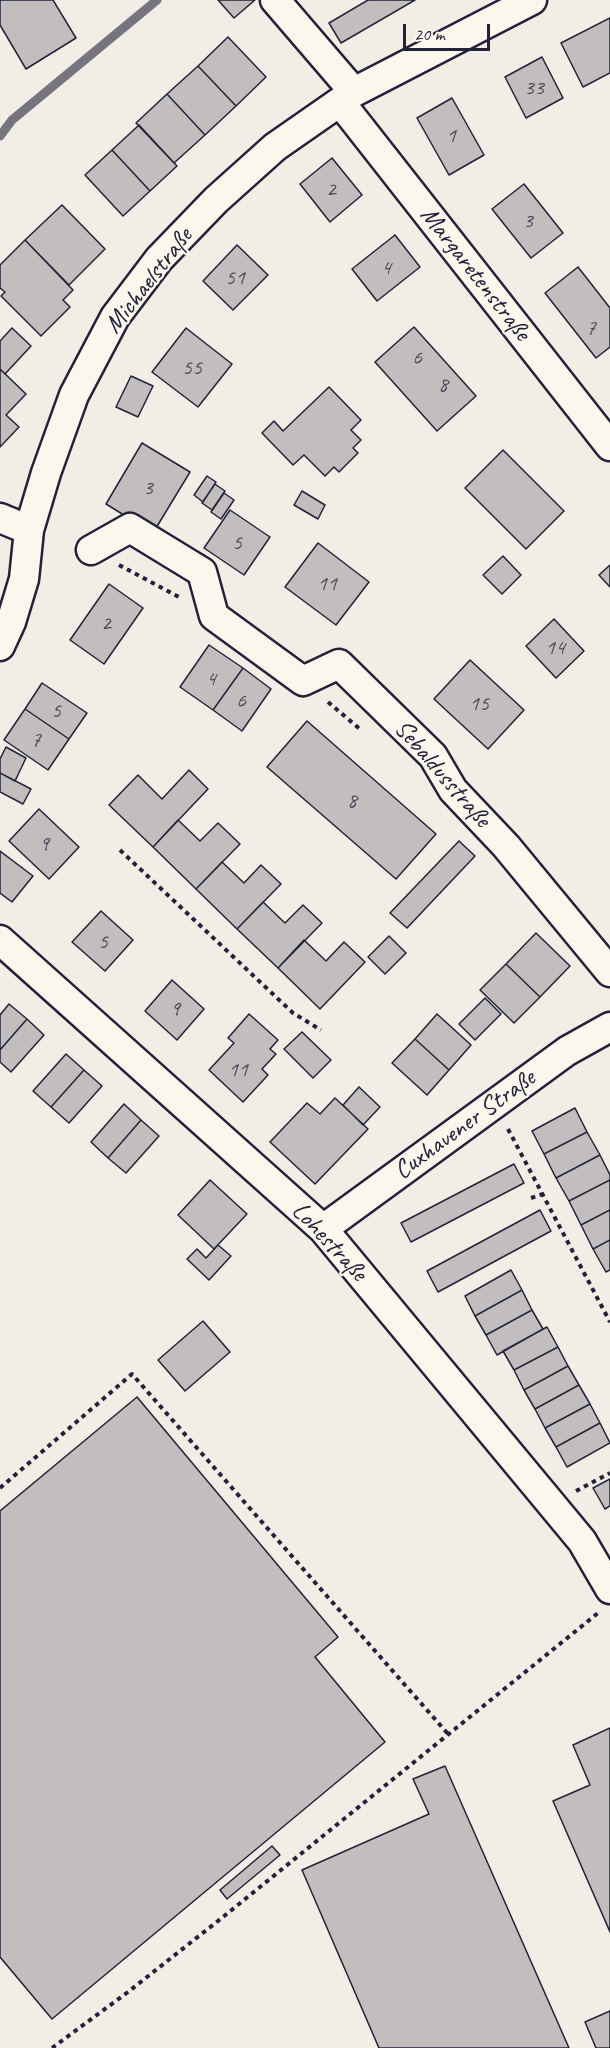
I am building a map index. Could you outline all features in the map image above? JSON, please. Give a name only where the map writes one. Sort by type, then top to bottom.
[{"type":"street","points":[[275,0],[347,97]]},
{"type":"street","name":"Michaelstraße","points":[[0,646],[11,622],[24,579],[29,530],[46,473],[74,395],[114,317],[159,259],[216,200],[275,147],[347,97],[532,0]]},
{"type":"street","name":"Margaretenstraße","points":[[347,97],[610,446]]},
{"type":"street","points":[[0,518],[29,530]]},
{"type":"street","points":[[91,550],[130,528],[202,572],[214,616]]},
{"type":"street","name":"Sebaldusstraße","points":[[214,616],[303,681],[339,664],[433,756],[453,790],[506,846],[610,972]]},
{"type":"street","name":"Lohestraße","points":[[0,940],[323,1229],[582,1541],[607,1600]]},
{"type":"street","name":"Cuxhavener Straße","points":[[323,1229],[567,1051],[610,1027]]},
{"type":"path","points":[[91,550],[214,616]]},
{"type":"path","points":[[120,850],[293,1013],[321,1030]]},
{"type":"path","points":[[495,1104],[610,1322]]},
{"type":"path","points":[[531,1198],[543,1194]]},
{"type":"path","points":[[0,1488],[132,1374],[448,1734]]},
{"type":"path","points":[[552,1504],[610,1473]]},
{"type":"path","points":[[52,2048],[163,1965],[597,1613],[607,1600]]},
{"type":"building","points":[[0,0],[53,0],[76,38],[26,69],[0,25]]},
{"type":"building","points":[[218,0],[255,0],[234,18]]},
{"type":"building","points":[[368,0],[415,0],[341,43],[329,23]]},
{"type":"building","points":[[610,18],[610,73],[583,87],[561,43]]},
{"type":"building","points":[[228,37],[266,77],[236,106],[198,66]]},
{"type":"building","points":[[542,57],[563,98],[526,118],[505,77]]},
{"type":"building","points":[[198,66],[236,106],[205,135],[167,94]]},
{"type":"building","points":[[167,94],[205,135],[174,163],[136,123]]},
{"type":"building","points":[[452,98],[484,155],[449,175],[417,118]]},
{"type":"building","points":[[139,125],[177,166],[150,191],[112,150]]},
{"type":"building","points":[[112,150],[150,191],[123,216],[85,175]]},
{"type":"building","points":[[332,158],[362,195],[330,222],[300,184]]},
{"type":"building","points":[[524,184],[563,233],[531,258],[492,209]]},
{"type":"building","points":[[62,205],[105,249],[69,285],[25,240]]},
{"type":"building","points":[[395,235],[420,267],[377,301],[352,269]]},
{"type":"building","points":[[25,240],[73,290],[63,300],[70,307],[41,336],[1,296],[5,292],[0,288],[0,265]]},
{"type":"building","points":[[237,245],[268,275],[233,310],[203,281]]},
{"type":"building","points":[[578,267],[610,308],[610,347],[596,358],[545,293]]},
{"type":"building","points":[[414,327],[476,396],[437,431],[375,362]]},
{"type":"building","points":[[12,328],[31,346],[5,374],[0,369],[0,341]]},
{"type":"building","points":[[186,328],[232,364],[198,407],[152,372]]},
{"type":"building","points":[[0,369],[26,394],[6,415],[19,427],[0,447]]},
{"type":"building","points":[[131,376],[153,386],[138,417],[116,407]]},
{"type":"building","points":[[329,387],[361,420],[351,430],[361,440],[353,448],[358,453],[339,472],[334,467],[325,476],[304,455],[293,465],[262,433],[274,421],[283,431]]},
{"type":"building","points":[[142,443],[190,472],[153,533],[106,504]]},
{"type":"building","points":[[503,450],[564,511],[526,549],[465,488]]},
{"type":"building","points":[[207,476],[216,482],[203,502],[194,495]]},
{"type":"building","points":[[215,484],[225,491],[212,510],[202,503]]},
{"type":"building","points":[[302,491],[325,505],[318,519],[294,505]]},
{"type":"building","points":[[224,493],[234,500],[221,519],[211,512]]},
{"type":"building","points":[[230,510],[270,537],[244,575],[204,548]]},
{"type":"building","points":[[318,543],[369,582],[336,625],[285,587]]},
{"type":"building","points":[[503,556],[521,575],[502,594],[483,575]]},
{"type":"building","points":[[610,565],[610,587],[599,575]]},
{"type":"building","points":[[109,584],[143,608],[104,664],[70,640]]},
{"type":"building","points":[[554,619],[584,651],[556,678],[526,646]]},
{"type":"building","points":[[209,645],[243,668],[213,710],[180,687]]},
{"type":"building","points":[[470,660],[524,710],[488,749],[434,699]]},
{"type":"building","points":[[243,668],[271,689],[242,731],[213,710]]},
{"type":"building","points":[[42,683],[87,713],[69,739],[25,709]]},
{"type":"building","points":[[25,709],[69,739],[48,770],[4,740]]},
{"type":"building","points":[[307,721],[436,834],[396,879],[267,767]]},
{"type":"building","points":[[6,747],[26,758],[15,781],[0,773],[0,759]]},
{"type":"building","points":[[189,770],[208,789],[153,847],[109,805],[138,775],[162,799]]},
{"type":"building","points":[[0,773],[31,789],[23,804],[0,792]]},
{"type":"building","points":[[39,809],[79,847],[49,879],[9,841]]},
{"type":"building","points":[[178,820],[200,841],[218,823],[240,844],[196,889],[153,847]]},
{"type":"building","points":[[459,841],[475,856],[407,928],[390,913]]},
{"type":"building","points":[[0,851],[33,876],[12,902],[0,893]]},
{"type":"building","points":[[222,862],[244,883],[261,865],[281,884],[237,929],[196,889]]},
{"type":"building","points":[[263,902],[285,923],[303,905],[322,923],[278,968],[237,929]]},
{"type":"building","points":[[101,911],[133,940],[105,971],[72,942]]},
{"type":"building","points":[[536,933],[570,966],[540,997],[506,964]]},
{"type":"building","points":[[389,936],[406,953],[385,974],[368,957]]},
{"type":"building","points":[[304,940],[326,961],[344,942],[365,962],[320,1009],[278,968]]},
{"type":"building","points":[[506,964],[540,997],[514,1023],[480,990]]},
{"type":"building","points":[[172,980],[204,1009],[177,1040],[145,1011]]},
{"type":"building","points":[[485,998],[501,1014],[475,1040],[459,1024]]},
{"type":"building","points":[[9,1004],[27,1019],[0,1050],[0,1015]]},
{"type":"building","points":[[249,1014],[278,1040],[270,1049],[276,1054],[262,1069],[268,1075],[243,1102],[209,1070],[234,1043],[228,1038]]},
{"type":"building","points":[[437,1014],[471,1045],[449,1070],[415,1039]]},
{"type":"building","points":[[27,1019],[44,1035],[11,1072],[0,1062],[0,1050]]},
{"type":"building","points":[[302,1032],[331,1060],[313,1078],[284,1049]]},
{"type":"building","points":[[415,1039],[449,1070],[427,1095],[392,1063]]},
{"type":"building","points":[[66,1054],[84,1070],[51,1107],[33,1091]]},
{"type":"building","points":[[84,1070],[102,1086],[69,1123],[51,1107]]},
{"type":"building","points":[[359,1087],[380,1107],[363,1125],[343,1105]]},
{"type":"building","points":[[335,1098],[368,1129],[315,1184],[270,1142],[307,1103],[320,1114]]},
{"type":"building","points":[[124,1104],[141,1120],[108,1158],[91,1142]]},
{"type":"building","points":[[575,1108],[587,1132],[544,1154],[532,1131]]},
{"type":"building","points":[[141,1120],[159,1136],[126,1173],[108,1158]]},
{"type":"building","points":[[587,1132],[600,1155],[556,1178],[544,1154]]},
{"type":"building","points":[[600,1155],[610,1175],[610,1180],[569,1201],[556,1178]]},
{"type":"building","points":[[514,1164],[524,1183],[411,1242],[401,1223]]},
{"type":"building","points":[[210,1180],[247,1214],[214,1249],[178,1215]]},
{"type":"building","points":[[610,1180],[610,1210],[581,1225],[569,1201]]},
{"type":"building","points":[[540,1210],[551,1231],[438,1292],[427,1271]]},
{"type":"building","points":[[610,1210],[610,1240],[593,1249],[581,1225]]},
{"type":"building","points":[[610,1240],[610,1270],[606,1272],[593,1249]]},
{"type":"building","points":[[218,1245],[231,1256],[209,1280],[187,1259],[197,1249],[206,1258]]},
{"type":"building","points":[[511,1270],[522,1290],[475,1316],[465,1296]]},
{"type":"building","points":[[522,1290],[532,1310],[486,1335],[475,1316]]},
{"type":"building","points":[[532,1310],[543,1329],[497,1355],[486,1335]]},
{"type":"building","points":[[203,1321],[230,1352],[185,1391],[158,1360]]},
{"type":"building","points":[[547,1327],[558,1347],[514,1370],[503,1351]]},
{"type":"building","points":[[558,1347],[568,1366],[524,1390],[514,1370]]},
{"type":"building","points":[[568,1366],[579,1385],[535,1409],[524,1390]]},
{"type":"building","points":[[579,1385],[590,1404],[545,1428],[535,1409]]},
{"type":"building","points":[[137,1397],[338,1637],[315,1657],[385,1742],[52,2019],[0,1957],[0,1511]]},
{"type":"building","points":[[590,1404],[600,1423],[556,1447],[545,1428]]},
{"type":"building","points":[[600,1423],[610,1443],[567,1467],[556,1447]]},
{"type":"building","points":[[610,1479],[610,1506],[605,1509],[593,1488]]},
{"type":"building","points":[[610,1728],[610,1932],[553,1801],[590,1785],[573,1745]]},
{"type":"building","points":[[445,1766],[569,2048],[379,2048],[302,1870],[429,1814],[413,1779]]},
{"type":"building","points":[[272,1846],[280,1855],[227,1899],[220,1890]]},
{"type":"building","points":[[610,2011],[610,2048],[596,2048],[585,2022]]},
{"type":"waterway","points":[[0,136],[12,120],[157,0]]}]
